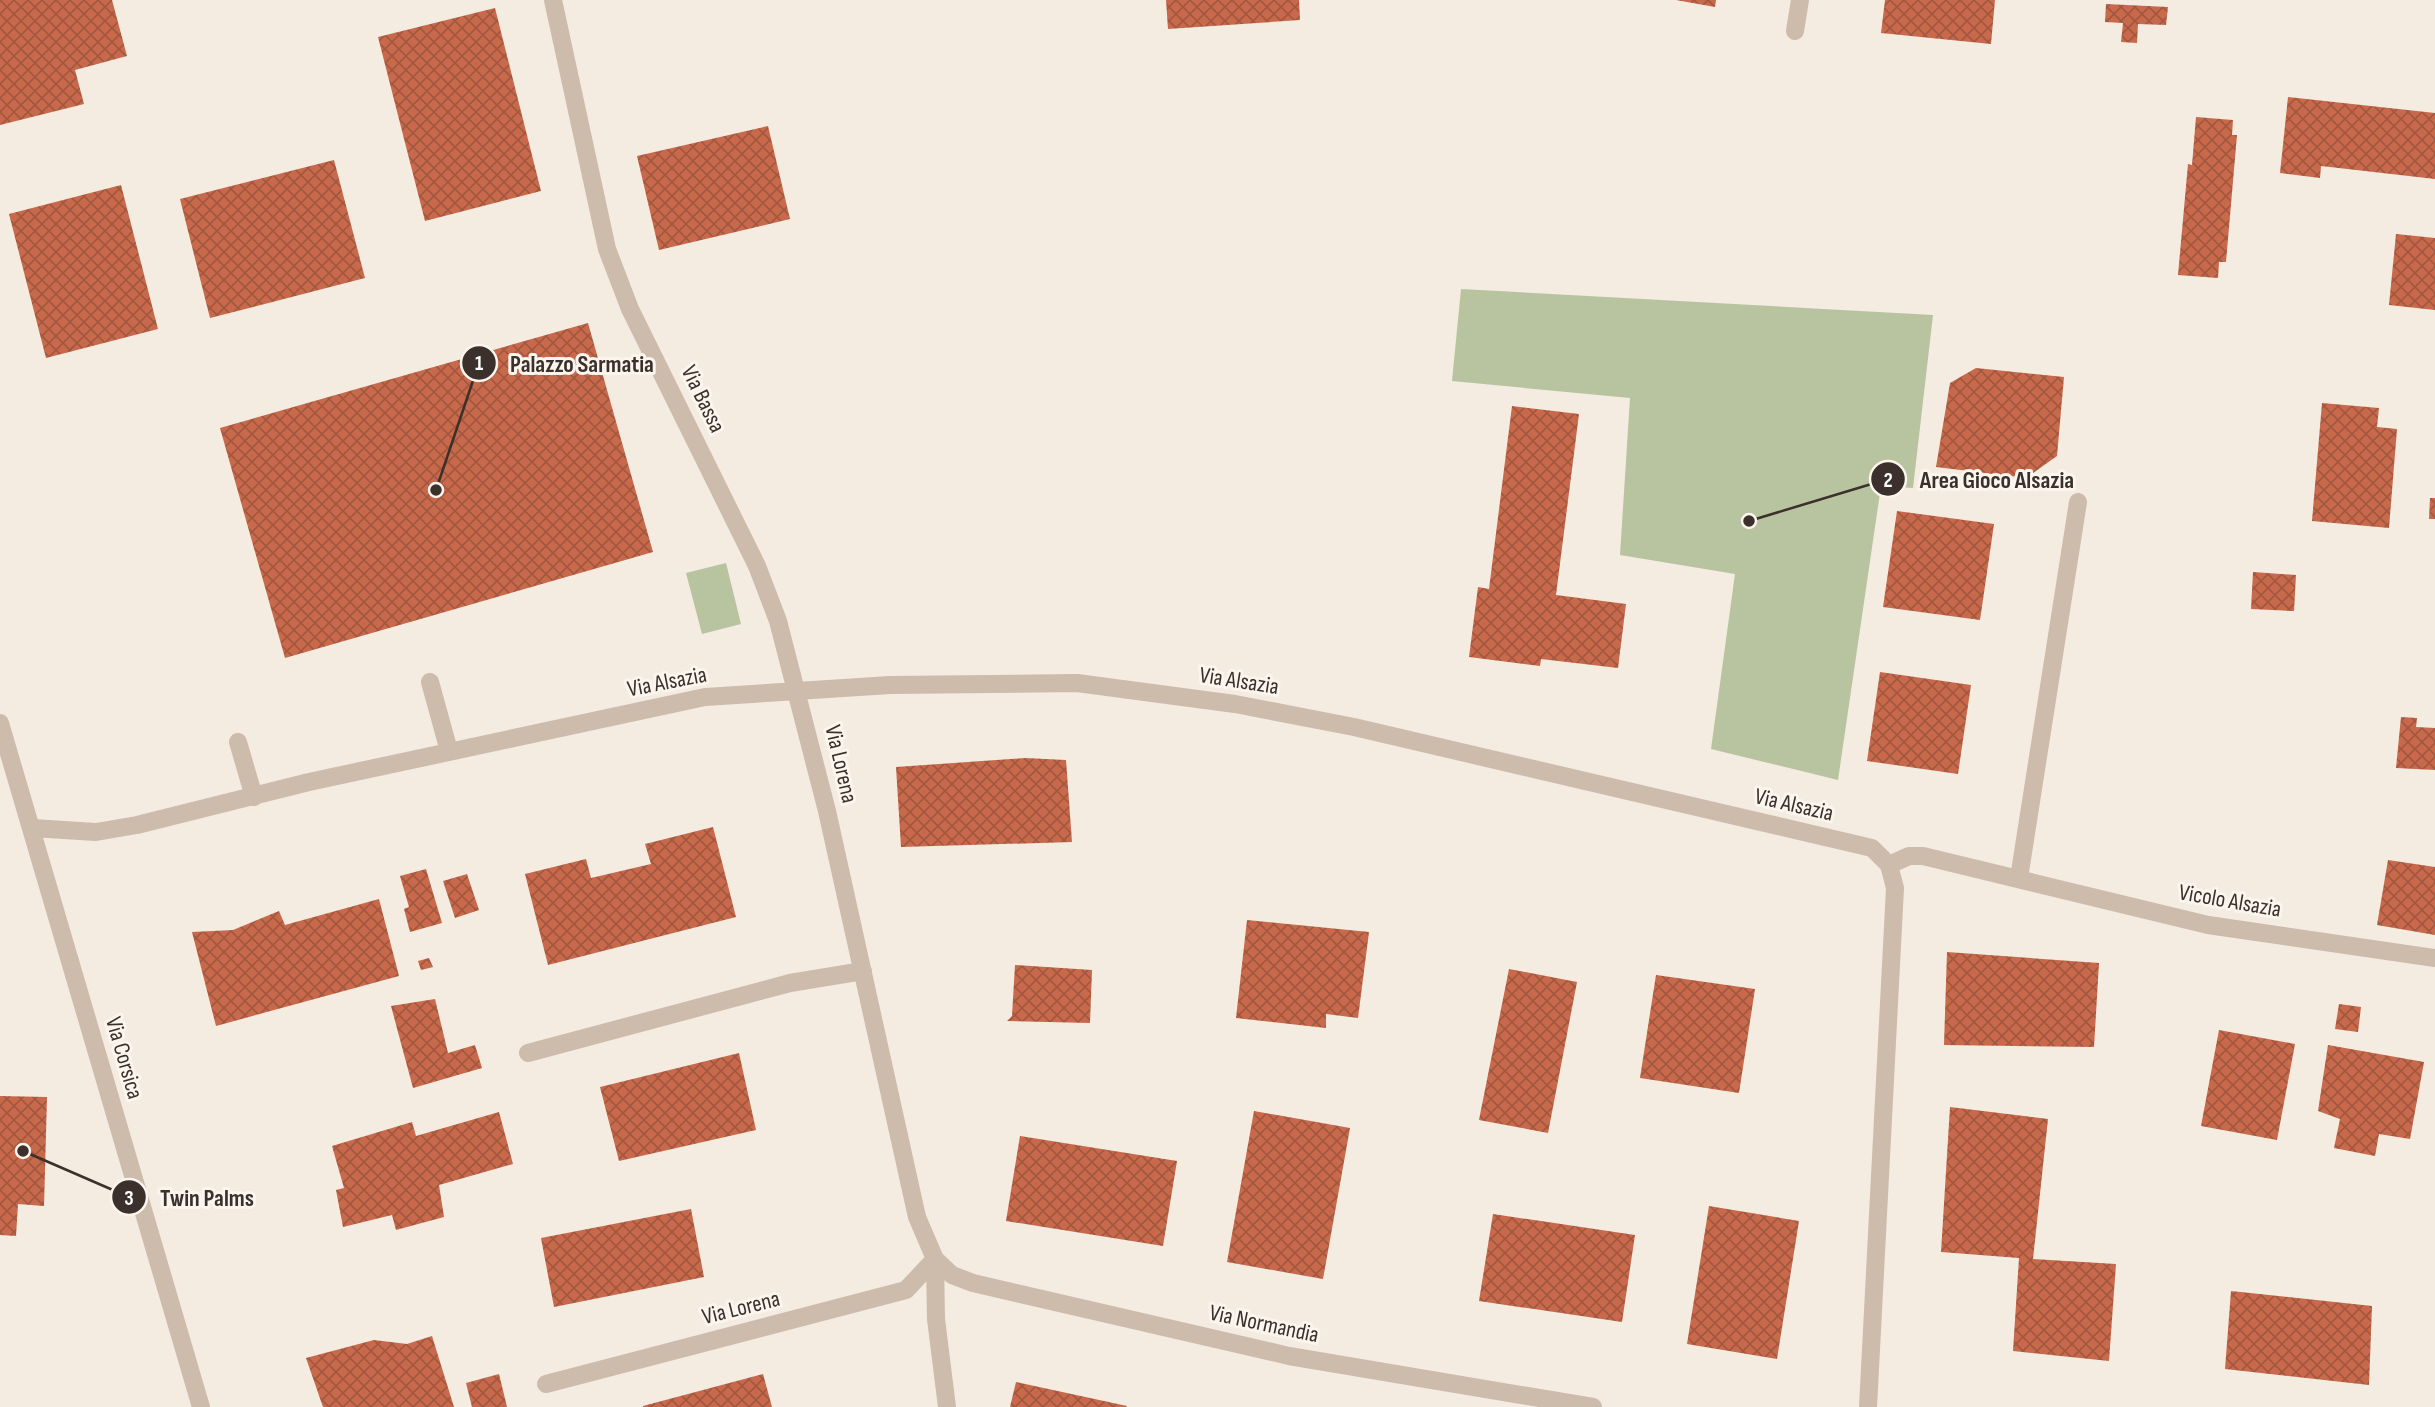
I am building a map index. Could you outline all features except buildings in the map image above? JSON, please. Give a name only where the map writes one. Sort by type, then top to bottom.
[{"type":"street","name":"Via Bassa","points":[[553,0],[607,249],[630,309],[757,566],[778,621],[798,692]]},
{"type":"street","points":[[1795,31],[1800,0]]},
{"type":"street","points":[[2019,878],[2078,502]]},
{"type":"street","points":[[430,682],[449,751]]},
{"type":"street","name":"Via Alsazia","points":[[32,828],[96,832],[184,815],[449,751],[705,697],[890,685],[1077,683],[1235,704],[1560,773],[1872,848],[1889,865]]},
{"type":"street","name":"Via Lorena","points":[[798,692],[917,1217],[935,1259],[936,1319],[947,1407]]},
{"type":"street","name":"Via Corsica","points":[[0,723],[201,1407]]},
{"type":"street","points":[[238,742],[254,797]]},
{"type":"street","name":"Vicolo Alsazia","points":[[1889,865],[1909,856],[1923,856],[2208,925],[2435,958]]},
{"type":"street","points":[[1868,1407],[1895,888],[1889,865]]},
{"type":"street","points":[[528,1053],[790,983],[863,971]]},
{"type":"street","name":"Via Lorena","points":[[546,1384],[906,1290],[935,1259]]},
{"type":"street","name":"Via Normandia","points":[[935,1259],[951,1275],[973,1283],[1289,1356],[1593,1407]]},
{"type":"green space","points":[[1461,289],[1933,315],[1913,488],[1881,486],[1838,780],[1711,749],[1735,574],[1620,555],[1630,398],[1452,381]]},
{"type":"green space","points":[[726,563],[741,624],[702,634],[686,573]]},
{"type":"place","name":"Palazzo Sarmatia","points":[[436,490]]},
{"type":"place","name":"Area Gioco Alsazia","points":[[1749,521]]},
{"type":"place","name":"Twin Palms","points":[[23,1151]]}]
